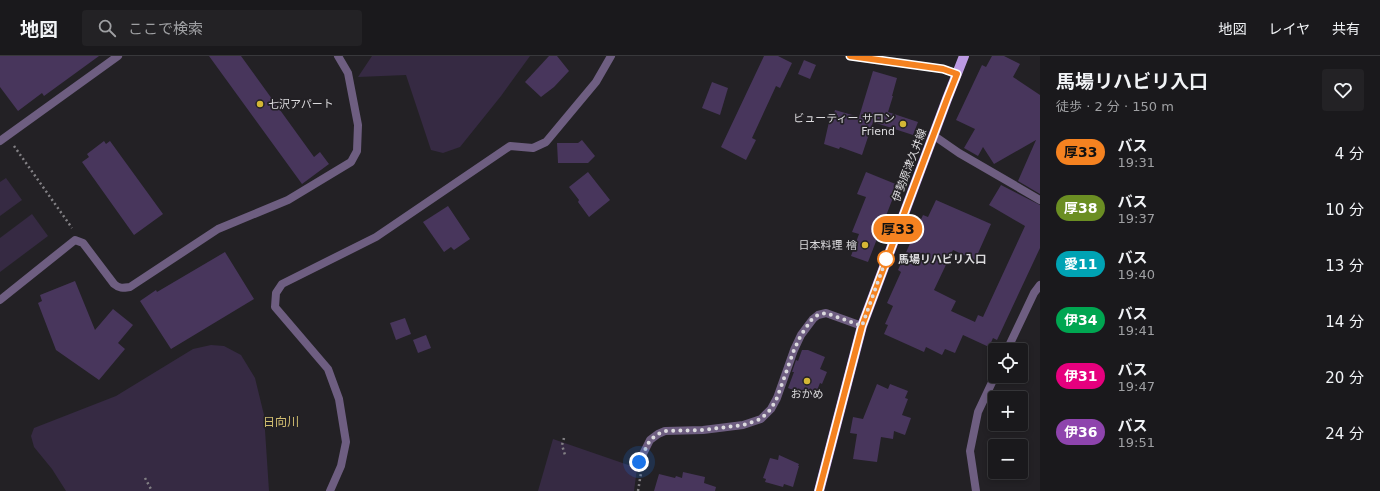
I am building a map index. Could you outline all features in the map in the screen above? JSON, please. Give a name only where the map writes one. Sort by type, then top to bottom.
[{"type":"main road","name":"伊勢原津久井線","points":[[819,491],[862,326],[964,56]]},
{"type":"street","points":[[3,138],[118,56]]},
{"type":"street","points":[[0,300],[75,240],[83,243],[118,288],[130,287],[218,229],[288,200],[351,162],[357,151],[358,124],[348,73],[338,56]]},
{"type":"street","points":[[330,491],[341,466],[346,442],[339,399],[328,369],[275,307],[276,293],[279,288],[282,284],[376,237],[510,146],[533,148],[546,142],[596,82],[611,56]]},
{"type":"street","points":[[850,56],[943,69],[957,74]]},
{"type":"street","points":[[933,135],[960,153],[1040,200]]},
{"type":"street","points":[[1010,343],[1034,293],[1040,285]]},
{"type":"street","points":[[639,465],[650,440],[665,431],[703,430],[743,425],[761,419],[771,409],[777,398],[794,350],[801,335],[812,319],[818,315],[826,313],[862,326]]},
{"type":"street","points":[[976,491],[970,451],[978,412],[992,383]]},
{"type":"path","points":[[3,138],[75,232],[75,240]]},
{"type":"path","points":[[564,438],[562,445],[565,455]]},
{"type":"path","points":[[638,491],[640,473],[639,465]]},
{"type":"path","points":[[145,478],[152,491]]},
{"type":"shaded area","points":[[372,56],[530,56],[501,96],[460,147],[443,153],[431,150],[406,75],[358,77]]},
{"type":"shaded area","points":[[6,178],[22,200],[0,216],[0,182]]},
{"type":"shaded area","points":[[32,214],[48,236],[0,272],[0,238]]},
{"type":"shaded area","points":[[211,345],[224,346],[241,355],[255,378],[264,415],[269,491],[66,491],[52,469],[34,447],[31,436],[34,428],[116,396],[193,349]]},
{"type":"shaded area","points":[[553,439],[637,468],[634,491],[538,491]]},
{"type":"building","points":[[0,56],[99,56],[44,96],[42,93],[18,111],[0,87]]},
{"type":"building","name":"七沢アパート","points":[[209,56],[241,56],[314,157],[320,152],[329,164],[302,184]]},
{"type":"building","points":[[549,56],[557,56],[569,71],[554,87],[541,97],[525,82]]},
{"type":"building","points":[[764,56],[778,56],[792,63],[780,88],[776,86],[752,138],[756,140],[746,160],[721,147]]},
{"type":"building","points":[[992,56],[1004,56],[1020,64],[1013,77],[1040,95],[1040,194],[1018,181],[1036,140],[994,164],[983,147],[978,156],[964,148],[975,129],[956,120],[982,65],[986,67]]},
{"type":"building","points":[[804,60],[816,65],[810,79],[798,74]]},
{"type":"building","points":[[873,71],[897,78],[888,112],[918,122],[913,135],[873,122],[862,155],[840,147],[839,149],[824,144],[831,113],[834,114],[835,110],[859,117]]},
{"type":"building","points":[[712,82],[728,88],[720,115],[702,108]]},
{"type":"building","points":[[582,140],[595,156],[588,163],[558,163],[557,143],[578,143]]},
{"type":"building","points":[[104,141],[106,144],[110,141],[163,214],[134,235],[82,162],[89,157],[87,154]]},
{"type":"building","points":[[588,172],[610,200],[589,217],[569,187]]},
{"type":"building","points":[[866,172],[898,185],[868,262],[851,256],[859,234],[852,232],[866,197],[857,194]]},
{"type":"building","points":[[1001,185],[1040,205],[1040,248],[997,340],[993,338],[991,343],[988,343],[988,347],[963,335],[955,353],[945,349],[942,355],[926,347],[924,352],[884,334],[888,325],[885,324],[893,306],[887,303],[901,272],[898,270],[923,215],[928,217],[936,200],[991,224],[975,260],[953,250],[934,290],[956,301],[951,311],[975,322],[978,315],[983,317],[1025,226],[989,205]]},
{"type":"building","points":[[448,206],[470,239],[454,250],[451,247],[444,252],[423,222]]},
{"type":"building","points":[[225,252],[254,299],[171,349],[140,301],[156,290],[157,292]]},
{"type":"building","points":[[75,281],[95,330],[113,309],[133,325],[118,343],[125,349],[99,380],[56,350],[38,303],[42,301],[40,295]]},
{"type":"building","points":[[405,318],[411,334],[396,340],[390,323]]},
{"type":"building","points":[[426,335],[431,348],[418,353],[413,340]]},
{"type":"building","points":[[802,350],[808,350],[825,357],[820,369],[827,372],[822,384],[820,383],[814,398],[788,388],[794,372],[792,372],[796,360],[798,361]]},
{"type":"building","points":[[877,384],[888,389],[890,384],[908,391],[905,398],[908,399],[902,415],[911,418],[905,435],[894,431],[893,439],[881,437],[877,462],[853,459],[857,434],[850,433],[853,417],[863,419]]},
{"type":"building","points":[[779,455],[799,464],[793,487],[784,484],[783,487],[765,482],[766,479],[763,478],[770,458],[778,460]]},
{"type":"building","points":[[683,472],[705,477],[704,483],[716,487],[715,491],[654,491],[659,474],[682,478]]},
{"type":"bus line","name":"厚33","points":[[819,491],[862,326],[957,74],[943,69],[850,56]]},
{"type":"place","name":"七沢アパート","points":[[260,104]]},
{"type":"place","name":"ビューティー.サロン Friend","points":[[903,124]]},
{"type":"place","name":"日本料理 檜","points":[[865,245]]},
{"type":"place","name":"馬場リハビリ入口","points":[[886,259]]},
{"type":"place","name":"おかめ","points":[[807,381]]},
{"type":"district","name":"日向川","points":[[281,422]]},
{"type":"route","points":[[639,462],[650,440],[665,431],[703,430],[743,425],[761,419],[771,409],[777,398],[794,350],[801,335],[812,319],[818,315],[826,313],[862,326],[886,259]]}]
